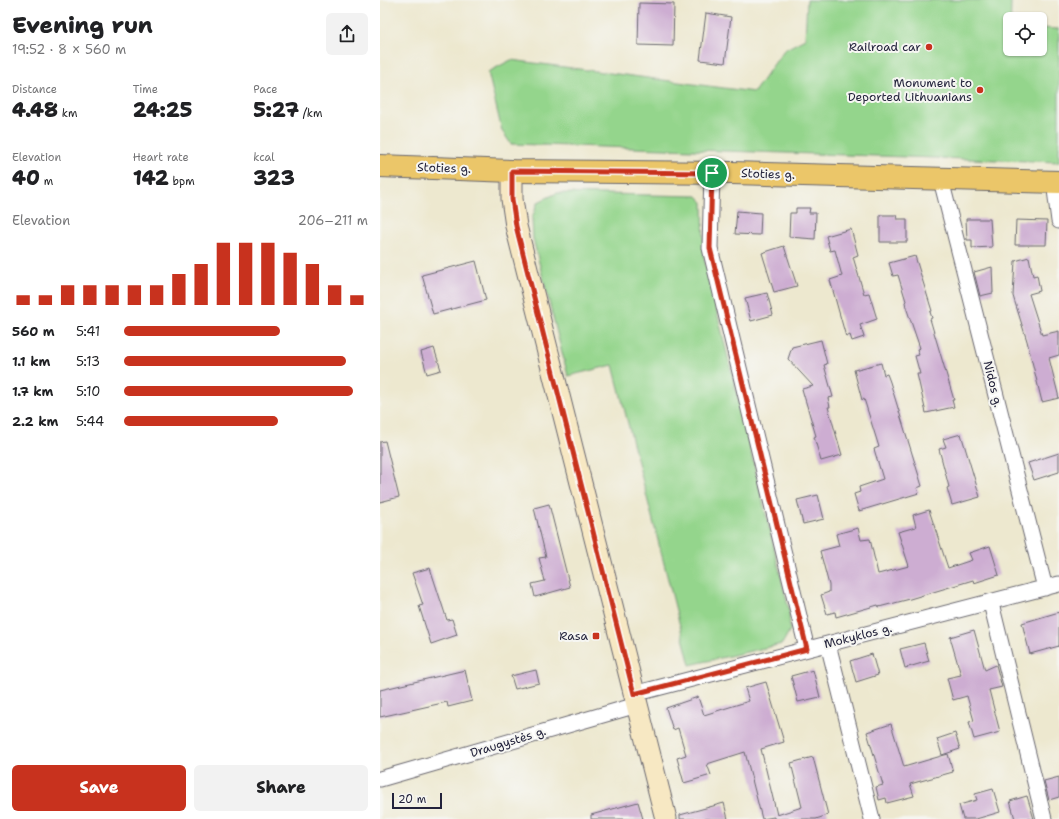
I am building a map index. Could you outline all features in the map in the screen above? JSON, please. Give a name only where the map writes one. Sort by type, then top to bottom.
[{"type":"main road","name":"Stoties g.","points":[[380,166],[512,171],[712,173],[1056,182]]},
{"type":"street","points":[[512,171],[512,199],[516,226],[666,819]]},
{"type":"street","points":[[712,173],[710,248],[807,649]]},
{"type":"street","name":"Nidos g.","points":[[941,180],[1052,586]]},
{"type":"street","points":[[1056,182],[1059,221]]},
{"type":"street","name":"Mokyklos g.","points":[[636,699],[807,649],[991,603],[1052,586]]},
{"type":"street","points":[[991,603],[1044,819]]},
{"type":"street","points":[[828,644],[872,819]]},
{"type":"street","name":"Draugystės g.","points":[[380,779],[636,699]]},
{"type":"green space","points":[[807,0],[1011,0],[1011,12],[1003,12],[1003,56],[1047,56],[1047,28],[1059,29],[1059,162],[511,144],[502,131],[488,72],[511,60],[754,92],[784,50],[805,39]]},
{"type":"green space","points":[[557,193],[697,196],[703,202],[704,258],[789,610],[790,630],[782,644],[690,665],[613,365],[568,376],[533,239],[532,218],[538,202]]},
{"type":"building","points":[[639,3],[674,4],[673,46],[638,45]]},
{"type":"building","points":[[706,13],[731,17],[725,63],[700,60]]},
{"type":"building","points":[[796,208],[810,208],[809,213],[816,213],[815,239],[789,237],[790,213],[796,213]]},
{"type":"building","points":[[737,211],[761,213],[760,235],[735,234]]},
{"type":"building","points":[[880,215],[896,215],[897,219],[907,219],[907,242],[880,242]]},
{"type":"building","points":[[966,219],[990,219],[992,247],[972,248],[972,240],[967,240]]},
{"type":"building","points":[[1016,220],[1047,221],[1046,245],[1015,245]]},
{"type":"building","points":[[851,229],[858,255],[853,257],[864,294],[869,293],[877,319],[860,325],[864,337],[852,341],[850,335],[846,337],[830,280],[842,276],[835,250],[830,251],[826,236]]},
{"type":"building","points":[[784,246],[797,286],[774,292],[762,253]]},
{"type":"building","points":[[915,256],[932,311],[930,312],[932,318],[930,319],[954,400],[952,400],[954,407],[926,413],[917,374],[920,374],[915,356],[919,355],[917,349],[920,348],[906,307],[906,301],[898,275],[893,276],[889,263]]},
{"type":"building","points":[[1029,257],[1033,276],[1037,275],[1040,291],[1029,294],[1042,335],[1059,331],[1059,355],[1049,358],[1059,398],[1042,402],[1027,341],[1013,296],[1015,261]]},
{"type":"building","points":[[476,261],[486,300],[433,314],[422,275]]},
{"type":"building","points":[[992,267],[993,293],[980,296],[974,272]]},
{"type":"building","points":[[767,293],[773,315],[751,321],[745,298]]},
{"type":"building","points":[[821,340],[827,364],[824,365],[833,397],[828,398],[830,407],[828,407],[842,455],[821,461],[814,437],[816,436],[802,389],[813,386],[788,359],[792,347]]},
{"type":"building","points":[[434,348],[441,370],[427,374],[421,352]]},
{"type":"building","points":[[881,363],[884,375],[887,374],[890,382],[922,486],[917,488],[919,493],[859,511],[854,494],[860,492],[859,487],[883,479],[874,449],[879,447],[864,399],[862,400],[854,370]]},
{"type":"building","points":[[961,434],[980,497],[952,505],[939,449],[946,447],[943,439]]},
{"type":"building","points":[[385,441],[399,497],[380,502],[380,442]]},
{"type":"building","points":[[1059,453],[1059,472],[1034,480],[1028,463]]},
{"type":"building","points":[[818,495],[824,519],[803,524],[797,500]]},
{"type":"building","points":[[549,504],[570,587],[535,597],[532,584],[545,581],[539,558],[546,557],[534,508]]},
{"type":"building","points":[[929,510],[948,568],[972,560],[969,553],[990,546],[999,575],[974,583],[973,580],[910,599],[879,607],[878,605],[836,617],[835,612],[827,614],[821,595],[829,592],[829,585],[820,551],[839,546],[836,534],[858,528],[861,540],[870,539],[878,574],[909,566],[898,532],[916,527],[913,515]]},
{"type":"building","points":[[430,568],[447,620],[452,619],[457,635],[431,644],[419,606],[423,605],[412,573]]},
{"type":"building","points":[[1059,612],[1059,646],[1030,654],[1022,623]]},
{"type":"building","points":[[974,630],[985,670],[996,665],[1002,687],[989,690],[1000,732],[974,739],[969,722],[974,721],[967,696],[953,700],[947,678],[961,675],[950,637]]},
{"type":"building","points":[[924,643],[929,661],[905,668],[900,649]]},
{"type":"building","points":[[872,654],[878,675],[856,682],[850,661]]},
{"type":"building","points":[[465,670],[472,701],[448,707],[447,702],[380,717],[380,690]]},
{"type":"building","points":[[536,670],[539,683],[515,689],[511,676]]},
{"type":"building","points":[[813,670],[820,697],[798,702],[791,676]]},
{"type":"building","points":[[766,682],[784,742],[761,749],[777,815],[802,807],[791,763],[813,757],[828,815],[816,819],[774,819],[774,817],[762,819],[745,752],[707,764],[711,775],[684,783],[677,758],[686,755],[678,728],[673,730],[666,708],[698,697],[704,715],[749,701],[745,688]]},
{"type":"building","points":[[891,724],[904,767],[948,754],[953,772],[910,784],[914,796],[887,803],[886,798],[879,800],[876,787],[883,785],[867,732]]},
{"type":"building","points":[[955,733],[960,749],[942,755],[937,739]]},
{"type":"building","points":[[1059,777],[1059,797],[1049,800],[1044,781]]},
{"type":"building","points":[[993,789],[1000,812],[976,819],[963,819],[959,805],[977,800],[975,794]]},
{"type":"building","points":[[1027,796],[1034,819],[1015,819],[1010,801]]},
{"type":"building","points":[[638,802],[643,819],[591,819],[591,815]]},
{"type":"building","points":[[724,803],[728,819],[680,819],[680,815]]},
{"type":"place","name":"Railroad car","points":[[929,47]]},
{"type":"place","name":"Monument to Deported Lithuanians","points":[[980,90]]},
{"type":"place","name":"Rasa","points":[[596,636]]},
{"type":"route","points":[[512,171],[712,173],[710,248],[807,649],[634,694],[516,226],[512,199],[512,171]]}]
